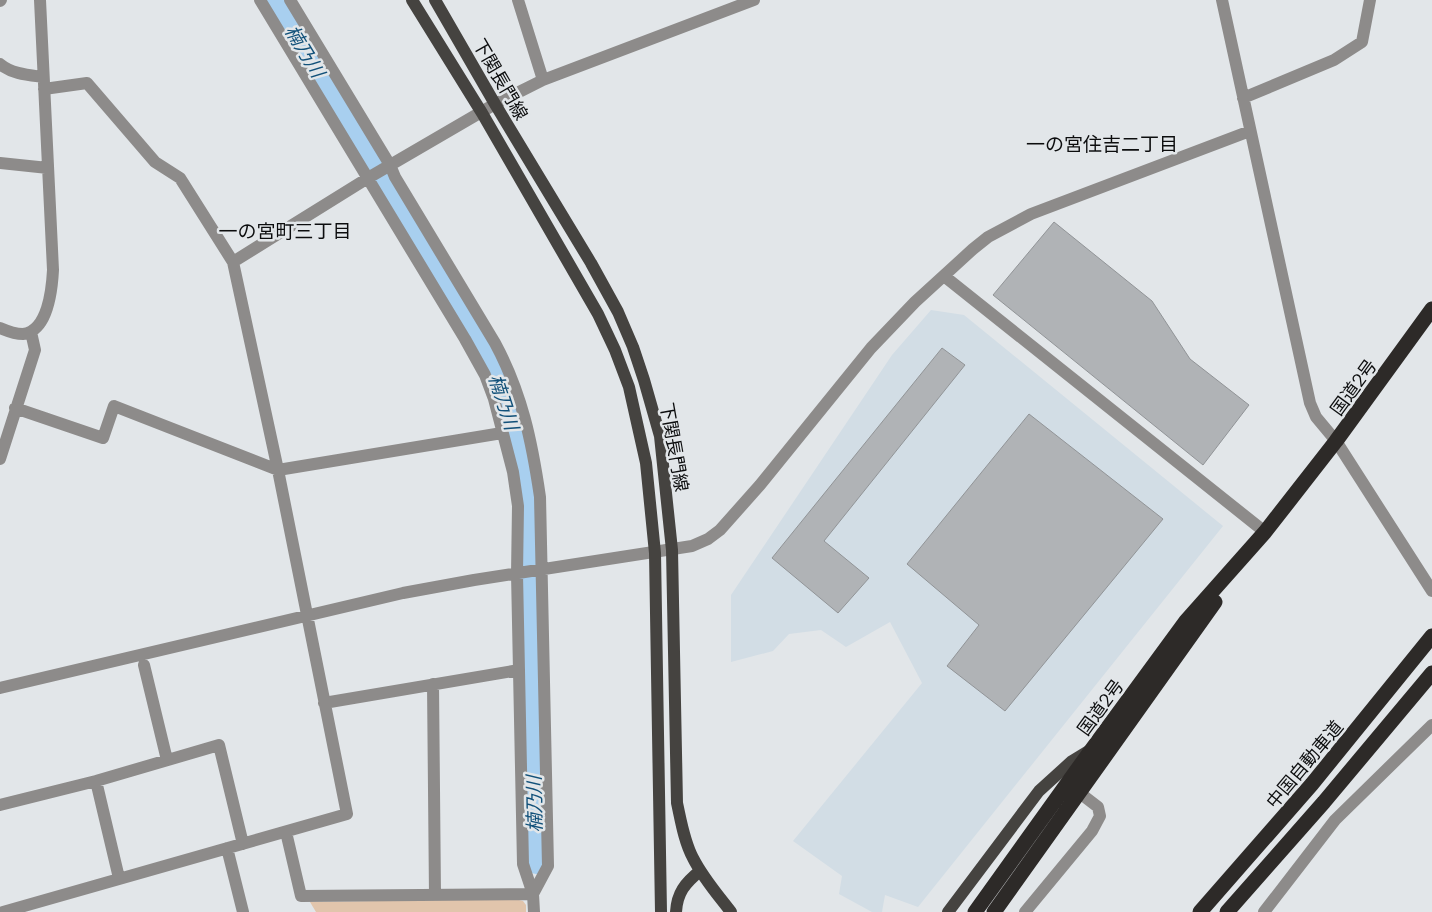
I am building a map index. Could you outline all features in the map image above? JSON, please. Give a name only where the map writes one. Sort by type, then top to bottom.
[{"type":"highway","name":"国道2号","points":[[976,912],[1073,788],[1265,532],[1336,441],[1432,310]]},
{"type":"highway","name":"国道2号","points":[[994,912],[1073,788],[1092,749],[1186,621],[1265,532]]},
{"type":"highway","name":"中国自動車道","points":[[1200,912],[1312,784],[1432,636]]},
{"type":"highway","points":[[1227,912],[1324,802],[1432,673]]},
{"type":"main road","name":"下関長門線","points":[[412,0],[482,113],[598,314],[615,350],[629,387],[646,463],[655,553],[661,912]]},
{"type":"main road","name":"下関長門線","points":[[435,0],[591,264],[618,312],[633,347],[660,436],[672,550],[677,802],[687,844],[704,876]]},
{"type":"main road","points":[[948,912],[1040,791],[1072,761],[1092,749]]},
{"type":"main road","points":[[676,912],[676,901],[688,880],[704,876]]},
{"type":"main road","points":[[704,876],[731,912]]},
{"type":"main road","points":[[704,876],[741,912]]},
{"type":"street","points":[[0,328],[16,333],[24,334],[31,332],[42,321],[53,280],[40,0]]},
{"type":"street","points":[[260,0],[370,176],[485,375],[494,399],[513,472],[518,506],[518,670],[523,864],[533,894],[534,912]]},
{"type":"street","points":[[290,0],[501,354],[524,413],[540,497],[540,570],[548,866],[533,894]]},
{"type":"street","points":[[518,0],[543,80]]},
{"type":"street","points":[[233,262],[370,176],[495,104],[543,80],[754,0]]},
{"type":"street","points":[[1222,0],[1310,403],[1316,417],[1336,441],[1432,591]]},
{"type":"street","points":[[1243,98],[1334,60],[1362,42],[1370,0]]},
{"type":"street","points":[[0,64],[6,69],[44,83],[87,83],[155,162],[180,178],[233,262],[278,470],[348,814],[2,912],[0,904]]},
{"type":"street","points":[[0,688],[403,593],[672,550],[692,546],[708,539],[720,530],[760,485],[871,348],[915,302],[988,237],[1031,214],[1250,130]]},
{"type":"street","points":[[0,162],[48,168]]},
{"type":"street","points":[[944,276],[1265,532]]},
{"type":"street","points":[[0,459],[34,350],[31,332]]},
{"type":"street","points":[[15,408],[103,438],[114,406],[278,470],[502,433]]},
{"type":"street","points":[[144,665],[167,760]]},
{"type":"street","points":[[324,703],[518,670]]},
{"type":"street","points":[[433,684],[435,895]]},
{"type":"street","points":[[1264,912],[1335,820],[1432,725]]},
{"type":"street","points":[[0,806],[96,781],[219,745],[243,844]]},
{"type":"street","points":[[96,781],[119,878]]},
{"type":"street","points":[[1025,912],[1092,831],[1100,816],[1098,807],[1073,788]]},
{"type":"street","points":[[286,832],[300,896],[533,894]]},
{"type":"street","points":[[227,848],[243,912]]},
{"type":"shaded area","points":[[931,310],[964,315],[1223,526],[918,907],[885,895],[882,912],[872,912],[839,894],[842,876],[793,841],[922,683],[890,622],[846,647],[821,630],[789,634],[773,651],[731,662],[731,595],[892,355]]},
{"type":"shaded area","points":[[515,899],[523,901],[526,905],[526,912],[316,912],[310,902]]},
{"type":"building","points":[[1054,222],[1152,301],[1190,359],[1249,405],[1203,465],[993,295]]},
{"type":"building","points":[[942,348],[965,365],[824,541],[869,578],[838,613],[772,558]]},
{"type":"building","points":[[1029,414],[1163,519],[1005,711],[947,666],[979,625],[907,564]]},
{"type":"waterway","name":"楠乃川","points":[[275,0],[489,358],[514,427],[528,498],[536,863]]},
{"type":"district","name":"一の宮住吉二丁目","points":[[1102,144]]},
{"type":"district","name":"一の宮町三丁目","points":[[285,231]]}]
